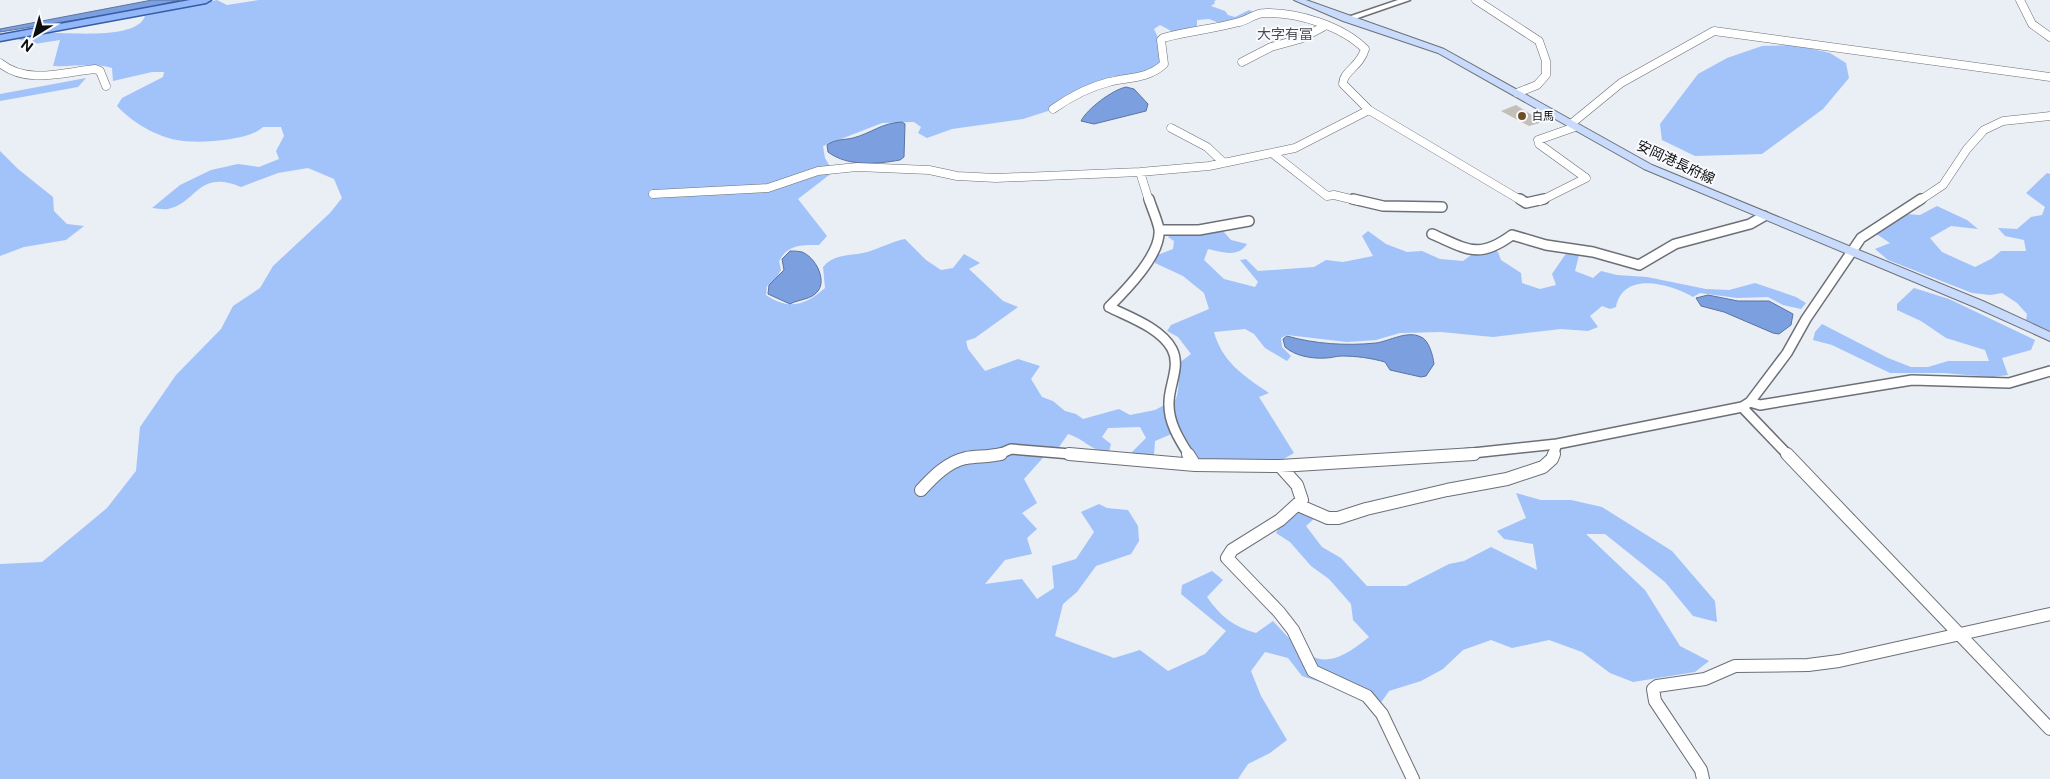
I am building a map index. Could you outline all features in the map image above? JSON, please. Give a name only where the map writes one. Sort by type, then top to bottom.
[{"type":"main road","points":[[0,38],[206,0]]},
{"type":"main road","name":"安岡港長府線","points":[[1298,0],[1346,19],[1441,51],[1648,167],[1981,305],[2050,337]]},
{"type":"street","points":[[1332,29],[1346,19],[1406,0]]},
{"type":"street","points":[[1476,0],[1539,41],[1546,69],[1545,78],[1536,86],[1517,93]]},
{"type":"street","points":[[2020,0],[2032,24],[2050,37]]},
{"type":"street","points":[[1053,109],[1078,93],[1109,82],[1152,74],[1164,64],[1161,40],[1163,38],[1230,24],[1263,13],[1298,19],[1332,29],[1352,38],[1365,49],[1359,66],[1345,75],[1343,84],[1369,110],[1526,203],[1543,200],[1570,184],[1586,178],[1539,144],[1538,140],[1573,125],[1621,83],[1714,31],[2050,77]]},
{"type":"street","points":[[1242,62],[1261,54],[1271,47],[1307,36],[1323,27]]},
{"type":"street","points":[[0,63],[16,73],[42,75],[95,69],[100,71],[106,86]]},
{"type":"street","points":[[653,194],[768,188],[818,171],[857,166],[929,170],[957,176],[989,177],[1140,172],[1224,163],[1295,148],[1369,110]]},
{"type":"street","points":[[1746,405],[1787,353],[1850,251],[1861,238],[1951,178],[1973,140],[1989,126],[2014,118],[2050,116]]},
{"type":"street","points":[[1171,128],[1207,147],[1224,163]]},
{"type":"street","points":[[1272,153],[1327,196],[1334,195],[1374,205],[1399,208],[1442,207]]},
{"type":"street","points":[[1140,172],[1158,230],[1155,245],[1135,280],[1109,307],[1163,337],[1171,346],[1175,356],[1168,410],[1195,465]]},
{"type":"street","points":[[1432,234],[1466,250],[1496,247],[1512,235],[1546,245],[1593,252],[1640,265],[1675,244],[1750,224],[1764,216]]},
{"type":"street","points":[[1158,230],[1199,230],[1249,221]]},
{"type":"street","points":[[922,490],[937,472],[953,463],[964,458],[996,456],[1011,449],[1195,465],[1280,466],[1474,454],[1557,444],[1746,405],[1760,405],[1810,398],[1912,380],[2009,383],[2050,371]]},
{"type":"street","points":[[1746,405],[1959,636],[2050,729]]},
{"type":"street","points":[[1298,505],[1328,518],[1338,518],[1366,509],[1447,490],[1507,480],[1543,467],[1552,459],[1557,444]]},
{"type":"street","points":[[1280,466],[1301,489],[1302,500],[1280,520],[1232,550],[1228,558],[1279,612],[1292,630],[1313,671],[1333,682],[1354,689],[1367,696],[1382,714],[1413,779]]},
{"type":"street","points":[[1703,779],[1701,770],[1655,701],[1652,694],[1653,689],[1657,686],[1705,679],[1735,666],[1808,665],[1840,661],[1959,636],[2050,614]]},
{"type":"shaded area","points":[[152,0],[180,0],[143,9],[0,32],[0,29]]},
{"type":"shaded area","points":[[217,0],[227,5],[259,0],[1217,0],[1211,6],[1225,11],[1228,15],[1235,17],[1249,10],[1255,13],[1222,24],[1209,19],[1197,20],[1197,28],[1175,33],[1160,25],[1154,29],[1160,42],[1161,64],[1148,72],[1134,77],[1113,76],[1067,96],[1048,111],[1023,119],[952,129],[927,138],[918,133],[921,127],[914,122],[882,123],[823,146],[825,158],[833,172],[798,199],[827,236],[819,245],[801,246],[787,251],[779,261],[781,270],[777,277],[767,286],[766,295],[782,303],[797,304],[804,302],[825,288],[823,267],[827,263],[841,256],[868,252],[905,239],[926,260],[941,270],[953,268],[964,254],[980,263],[969,269],[1003,301],[1018,307],[975,338],[966,341],[968,349],[985,371],[1018,359],[1040,366],[1031,379],[1042,397],[1053,401],[1065,411],[1076,414],[1083,419],[1119,409],[1130,415],[1155,410],[1176,399],[1179,363],[1191,354],[1178,337],[1167,331],[1171,325],[1209,309],[1204,293],[1183,276],[1155,263],[1155,256],[1173,249],[1174,241],[1168,237],[1176,232],[1223,231],[1231,240],[1247,244],[1234,253],[1208,249],[1204,260],[1224,279],[1255,287],[1258,282],[1240,260],[1246,259],[1258,271],[1314,267],[1326,260],[1343,262],[1373,256],[1362,236],[1368,231],[1386,244],[1407,252],[1422,251],[1440,259],[1463,261],[1471,255],[1469,252],[1471,249],[1485,243],[1498,252],[1501,260],[1521,273],[1522,283],[1540,289],[1556,285],[1552,274],[1567,252],[1579,255],[1575,271],[1593,278],[1601,271],[1617,275],[1647,277],[1706,289],[1729,290],[1755,283],[1796,297],[1806,303],[1801,309],[1783,305],[1768,297],[1737,298],[1700,293],[1693,297],[1660,285],[1637,284],[1628,288],[1620,296],[1616,307],[1610,309],[1602,306],[1590,316],[1598,327],[1588,331],[1561,329],[1493,337],[1441,332],[1400,333],[1376,340],[1347,342],[1287,335],[1281,338],[1282,347],[1291,356],[1287,361],[1265,348],[1254,334],[1245,329],[1214,332],[1222,352],[1228,360],[1243,374],[1269,393],[1259,397],[1294,453],[1280,461],[1199,460],[1181,430],[1155,441],[1154,455],[1129,455],[1146,438],[1140,427],[1108,428],[1102,437],[1111,444],[1109,452],[1096,449],[1068,434],[1059,447],[1049,451],[1024,479],[1037,503],[1022,513],[1037,529],[1027,538],[1032,554],[1005,560],[985,584],[1022,579],[1037,599],[1054,588],[1052,566],[1076,559],[1094,532],[1081,512],[1099,504],[1107,508],[1128,510],[1138,526],[1139,541],[1131,554],[1096,566],[1077,592],[1063,604],[1055,636],[1114,658],[1140,650],[1168,671],[1205,654],[1226,631],[1181,594],[1182,585],[1212,571],[1223,580],[1207,597],[1228,620],[1241,628],[1256,633],[1273,621],[1307,653],[1317,658],[1327,659],[1339,656],[1353,649],[1369,637],[1353,620],[1351,604],[1329,579],[1311,566],[1290,542],[1276,533],[1280,526],[1298,508],[1316,517],[1306,526],[1322,547],[1341,558],[1367,586],[1406,586],[1449,564],[1464,561],[1491,547],[1537,570],[1533,544],[1504,539],[1497,531],[1526,518],[1516,493],[1541,500],[1571,500],[1602,507],[1672,551],[1715,601],[1717,622],[1693,616],[1665,582],[1605,534],[1586,534],[1645,590],[1680,646],[1709,661],[1695,672],[1633,682],[1610,673],[1582,652],[1549,640],[1512,648],[1491,640],[1463,650],[1443,669],[1421,681],[1389,691],[1380,704],[1360,686],[1323,683],[1302,676],[1288,658],[1265,652],[1251,671],[1261,696],[1287,740],[1270,753],[1248,764],[1238,779],[0,779],[0,564],[42,562],[107,508],[136,471],[140,427],[176,375],[221,329],[233,306],[260,288],[273,266],[330,213],[342,198],[334,179],[308,168],[278,173],[241,187],[216,182],[207,184],[178,206],[166,209],[152,208],[180,185],[211,170],[238,164],[259,167],[279,159],[276,151],[284,136],[281,127],[263,127],[246,136],[197,142],[177,140],[160,135],[130,118],[117,106],[122,98],[163,77],[164,72],[152,72],[113,81],[112,68],[105,66],[53,66],[60,40],[34,44],[14,38],[37,33],[97,34],[113,32],[128,29],[139,24],[145,16]]},
{"type":"shaded area","points":[[1795,45],[1830,53],[1846,63],[1849,78],[1823,109],[1762,154],[1695,156],[1662,140],[1660,124],[1698,74],[1727,58],[1762,46]]},
{"type":"shaded area","points":[[86,78],[78,87],[0,101],[0,94]]},
{"type":"shaded area","points":[[1126,87],[1134,89],[1148,104],[1146,111],[1094,124],[1081,121],[1100,101]]},
{"type":"shaded area","points":[[902,122],[905,124],[904,157],[900,160],[882,163],[854,162],[836,157],[828,152],[827,145],[833,142],[860,136],[888,124]]},
{"type":"shaded area","points":[[0,151],[18,169],[53,197],[54,211],[67,224],[84,226],[66,240],[24,247],[0,256]]},
{"type":"shaded area","points":[[2047,173],[2050,174],[2050,331],[2026,320],[2027,314],[2017,303],[2002,293],[1990,295],[1972,293],[1888,260],[1875,249],[1890,243],[1875,233],[1905,214],[1920,215],[1937,206],[1967,220],[1978,229],[1951,226],[1930,238],[1942,252],[1975,267],[1991,259],[2001,251],[2026,251],[2024,240],[2005,236],[1998,228],[2017,229],[2031,217],[2042,215],[2045,207],[2026,193]]},
{"type":"shaded area","points":[[790,251],[802,252],[807,255],[815,263],[821,281],[815,294],[790,304],[768,294],[769,285],[784,270],[782,259]]},
{"type":"shaded area","points":[[1914,288],[1949,299],[2035,340],[2031,350],[2002,358],[2008,375],[1992,377],[1943,373],[1890,373],[1832,345],[1813,340],[1815,332],[1822,324],[1888,358],[1911,367],[1928,367],[1948,361],[1989,361],[1985,350],[1946,338],[1921,321],[1897,310],[1897,304]]},
{"type":"shaded area","points":[[1708,295],[1738,301],[1769,301],[1793,314],[1791,325],[1779,334],[1773,333],[1724,312],[1701,306],[1696,298]]},
{"type":"shaded area","points":[[1404,335],[1416,335],[1426,341],[1432,353],[1434,364],[1426,376],[1421,377],[1390,370],[1385,362],[1369,358],[1342,356],[1315,358],[1299,355],[1285,347],[1283,339],[1287,336],[1320,343],[1353,344],[1376,343]]},
{"type":"building","name":"白馬","points":[[1516,105],[1543,122],[1529,126],[1501,111]]},
{"type":"place","name":"白馬","points":[[1522,116]]},
{"type":"district","name":"大字有冨","points":[[1285,34]]}]
